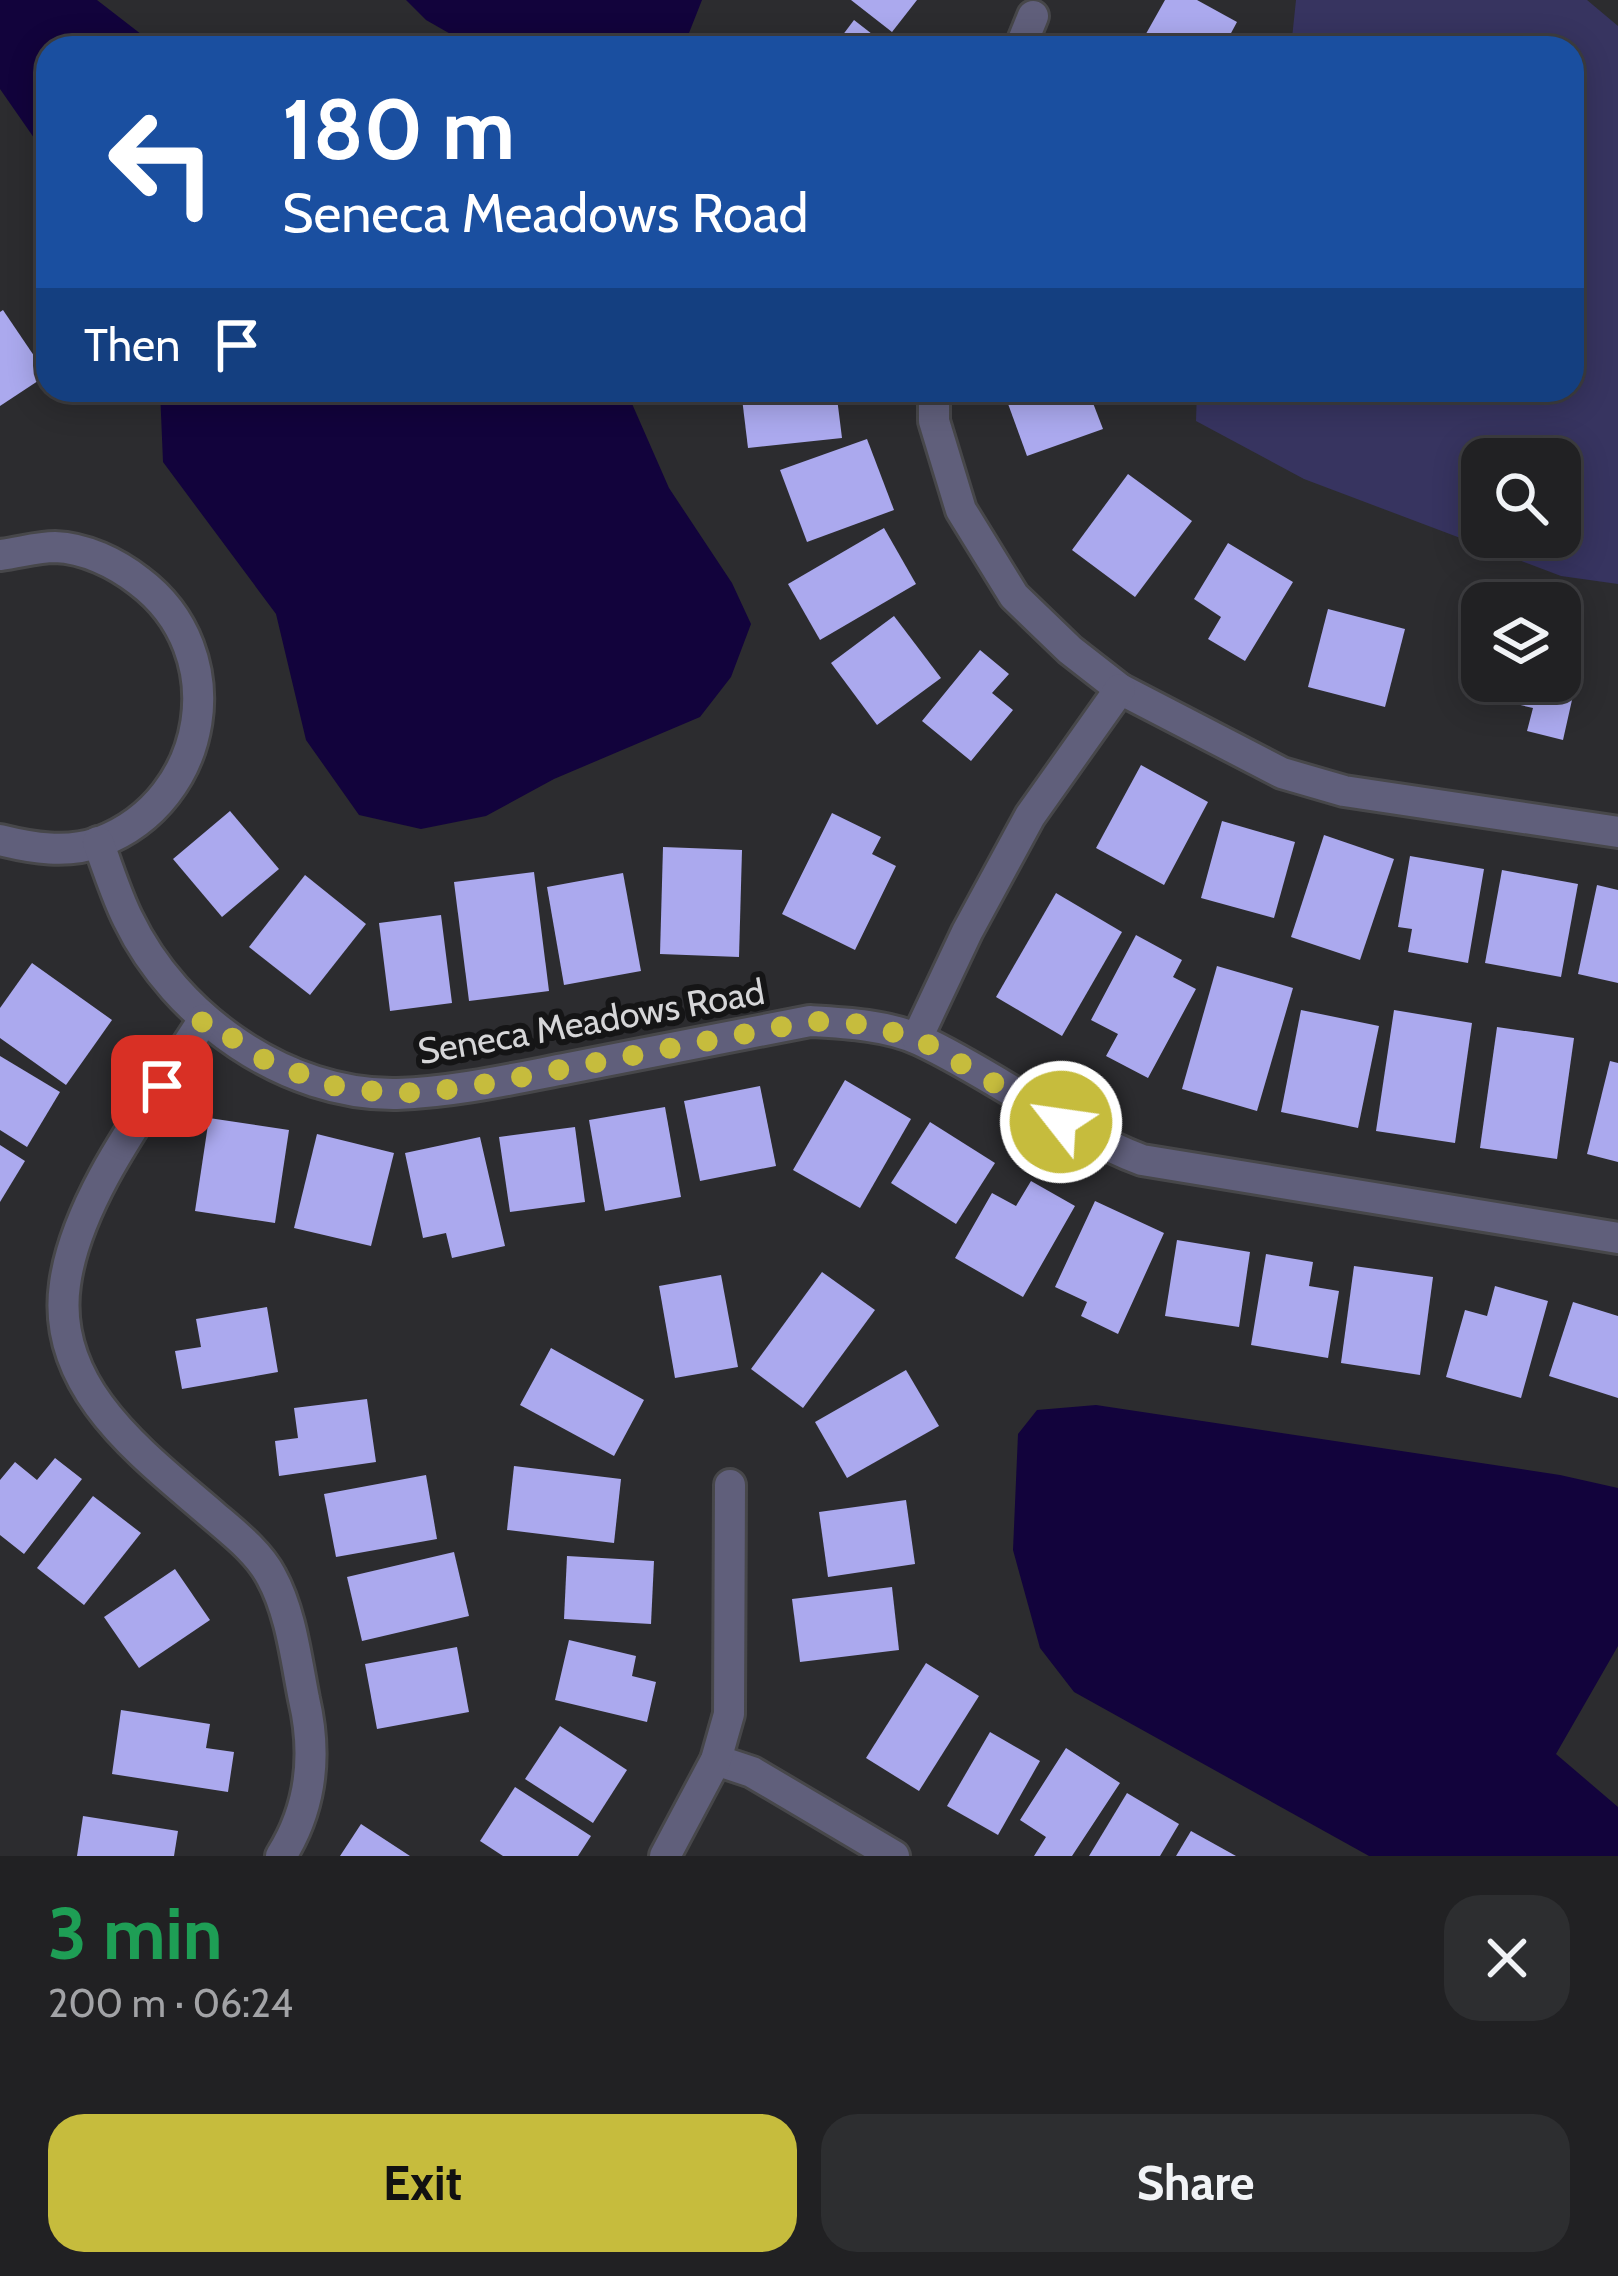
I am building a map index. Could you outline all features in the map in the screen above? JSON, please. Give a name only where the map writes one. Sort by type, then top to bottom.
[{"type":"street","points":[[1026,36],[1033,16]]},
{"type":"street","points":[[934,402],[934,421],[961,510],[1014,596],[1070,650],[1120,689],[1282,773],[1344,791],[1618,832]]},
{"type":"street","points":[[0,555],[57,547],[114,562],[162,598],[192,649],[200,708],[185,765],[150,813],[98,842],[40,850],[0,840]]},
{"type":"street","points":[[917,1038],[1030,816],[1120,689]]},
{"type":"street","name":"Seneca Meadows Road","points":[[98,842],[129,920],[161,972],[204,1019],[265,1060],[329,1085],[394,1094],[464,1088],[811,1021],[860,1024],[917,1038],[1096,1142],[1142,1160],[1618,1238]]},
{"type":"street","points":[[204,1019],[99,1185],[76,1232],[64,1286],[66,1341],[90,1394],[123,1436],[244,1542],[271,1574],[285,1609],[312,1752],[308,1798],[281,1856]]},
{"type":"street","points":[[665,1856],[716,1760],[729,1714],[730,1485]]},
{"type":"street","points":[[716,1760],[752,1772],[894,1856]]},
{"type":"shaded area","points":[[0,0],[97,0],[144,36],[36,36],[36,141],[0,89]]},
{"type":"shaded area","points":[[406,0],[702,0],[687,36],[454,36],[426,20]]},
{"type":"shaded area","points":[[1296,0],[1587,0],[1618,26],[1618,584],[1561,576],[1513,558],[1581,558],[1581,438],[1461,438],[1461,538],[1304,479],[1196,421],[1197,402],[1584,402],[1584,36],[1292,36]]},
{"type":"shaded area","points":[[160,402],[631,402],[669,488],[732,583],[751,624],[731,677],[700,717],[554,779],[486,816],[421,829],[359,815],[306,740],[276,614],[163,462]]},
{"type":"shaded area","points":[[1096,1405],[1560,1475],[1618,1488],[1618,1646],[1556,1754],[1618,1807],[1618,1856],[1369,1856],[1074,1692],[1040,1648],[1013,1550],[1018,1434],[1037,1410]]},
{"type":"building","points":[[851,0],[917,0],[892,32]]},
{"type":"building","points":[[1165,0],[1197,0],[1237,22],[1229,36],[1145,36]]},
{"type":"building","points":[[854,20],[875,36],[842,36]]},
{"type":"building","points":[[0,312],[36,359],[36,382],[0,406]]},
{"type":"building","points":[[742,402],[838,402],[842,438],[748,448]]},
{"type":"building","points":[[1007,402],[1093,402],[1103,429],[1027,456]]},
{"type":"building","points":[[867,439],[894,510],[807,542],[780,470]]},
{"type":"building","points":[[1128,474],[1192,521],[1135,597],[1072,550]]},
{"type":"building","points":[[884,528],[916,584],[820,640],[788,584]]},
{"type":"building","points":[[1228,543],[1293,582],[1245,661],[1208,639],[1221,617],[1194,599]]},
{"type":"building","points":[[1328,609],[1405,629],[1385,707],[1308,687]]},
{"type":"building","points":[[894,616],[941,678],[877,725],[831,663]]},
{"type":"building","points":[[980,650],[1009,674],[992,693],[1013,710],[971,761],[922,721]]},
{"type":"building","points":[[1507,702],[1572,702],[1563,740],[1527,731],[1533,708]]},
{"type":"building","points":[[1141,765],[1208,802],[1164,885],[1096,848]]},
{"type":"building","points":[[230,811],[279,869],[222,917],[173,859]]},
{"type":"building","points":[[832,813],[881,837],[872,854],[896,866],[855,950],[782,914]]},
{"type":"building","points":[[1222,821],[1295,842],[1274,918],[1201,898]]},
{"type":"building","points":[[1324,835],[1394,859],[1360,960],[1291,937]]},
{"type":"building","points":[[663,847],[742,850],[739,957],[660,954]]},
{"type":"building","points":[[1410,856],[1484,869],[1468,963],[1408,952],[1412,929],[1398,927]]},
{"type":"building","points":[[1502,870],[1578,884],[1561,977],[1485,963]]},
{"type":"building","points":[[534,872],[549,991],[469,1001],[454,882]]},
{"type":"building","points":[[623,873],[641,971],[564,985],[547,887]]},
{"type":"building","points":[[305,875],[366,924],[310,995],[249,947]]},
{"type":"building","points":[[1597,885],[1618,890],[1618,983],[1578,974]]},
{"type":"building","points":[[1056,893],[1122,932],[1062,1036],[996,997]]},
{"type":"building","points":[[441,915],[452,1003],[390,1011],[379,923]]},
{"type":"building","points":[[1136,935],[1182,960],[1173,977],[1196,989],[1148,1078],[1106,1056],[1118,1034],[1091,1020]]},
{"type":"building","points":[[32,963],[112,1020],[66,1085],[0,1038],[0,1008]]},
{"type":"building","points":[[1217,966],[1293,988],[1257,1111],[1182,1089]]},
{"type":"building","points":[[1301,1010],[1379,1026],[1358,1128],[1281,1112]]},
{"type":"building","points":[[1394,1010],[1472,1023],[1455,1143],[1376,1131]]},
{"type":"building","points":[[1497,1027],[1574,1038],[1557,1159],[1480,1148]]},
{"type":"building","points":[[0,1056],[60,1092],[27,1147],[0,1130]]},
{"type":"building","points":[[1610,1061],[1618,1063],[1618,1162],[1587,1154]]},
{"type":"building","points":[[845,1080],[911,1119],[860,1208],[793,1170]]},
{"type":"building","points":[[760,1086],[776,1166],[700,1181],[684,1101]]},
{"type":"building","points":[[665,1107],[681,1197],[605,1211],[589,1120]]},
{"type":"building","points":[[209,1118],[289,1130],[275,1223],[195,1211]]},
{"type":"building","points":[[930,1122],[995,1163],[956,1224],[891,1183]]},
{"type":"building","points":[[575,1127],[585,1202],[510,1212],[499,1137]]},
{"type":"building","points":[[317,1134],[394,1153],[371,1246],[294,1228]]},
{"type":"building","points":[[480,1137],[505,1246],[452,1258],[446,1233],[423,1238],[405,1153]]},
{"type":"building","points":[[0,1145],[25,1161],[0,1202]]},
{"type":"building","points":[[1031,1181],[1075,1206],[1023,1297],[955,1258],[992,1193],[1016,1206]]},
{"type":"building","points":[[1095,1201],[1164,1233],[1118,1334],[1081,1316],[1087,1302],[1055,1287]]},
{"type":"building","points":[[1177,1240],[1250,1252],[1239,1327],[1165,1316]]},
{"type":"building","points":[[1266,1254],[1313,1262],[1309,1286],[1339,1291],[1328,1358],[1251,1345]]},
{"type":"building","points":[[1354,1266],[1433,1277],[1420,1375],[1341,1363]]},
{"type":"building","points":[[822,1272],[875,1310],[803,1408],[751,1369]]},
{"type":"building","points":[[721,1275],[738,1367],[675,1378],[659,1286]]},
{"type":"building","points":[[1495,1286],[1548,1301],[1521,1398],[1446,1377],[1465,1310],[1487,1316]]},
{"type":"building","points":[[1573,1302],[1618,1316],[1618,1398],[1549,1376]]},
{"type":"building","points":[[267,1307],[278,1372],[182,1389],[175,1351],[201,1347],[196,1319]]},
{"type":"building","points":[[551,1348],[644,1400],[614,1456],[520,1405]]},
{"type":"building","points":[[906,1370],[939,1426],[847,1478],[815,1422]]},
{"type":"building","points":[[367,1399],[376,1462],[279,1476],[275,1441],[298,1438],[294,1408]]},
{"type":"building","points":[[55,1458],[82,1479],[24,1554],[0,1535],[0,1480],[15,1462],[37,1480]]},
{"type":"building","points":[[514,1466],[621,1479],[614,1543],[507,1530]]},
{"type":"building","points":[[426,1475],[437,1539],[336,1557],[324,1494]]},
{"type":"building","points":[[93,1496],[141,1533],[84,1605],[37,1568]]},
{"type":"building","points":[[906,1500],[915,1564],[828,1577],[819,1512]]},
{"type":"building","points":[[454,1552],[469,1616],[362,1641],[347,1577]]},
{"type":"building","points":[[567,1556],[654,1561],[651,1624],[564,1619]]},
{"type":"building","points":[[175,1569],[210,1620],[139,1668],[104,1617]]},
{"type":"building","points":[[892,1587],[899,1650],[800,1662],[792,1599]]},
{"type":"building","points":[[569,1640],[636,1656],[632,1676],[656,1682],[647,1722],[555,1700]]},
{"type":"building","points":[[457,1647],[469,1712],[377,1729],[365,1664]]},
{"type":"building","points":[[926,1663],[979,1696],[919,1791],[866,1758]]},
{"type":"building","points":[[121,1710],[210,1724],[206,1748],[234,1752],[228,1792],[112,1774]]},
{"type":"building","points":[[560,1726],[627,1770],[593,1823],[525,1779]]},
{"type":"building","points":[[990,1732],[1040,1761],[998,1835],[947,1806]]},
{"type":"building","points":[[1066,1748],[1120,1783],[1072,1856],[1034,1856],[1046,1837],[1020,1820]]},
{"type":"building","points":[[515,1787],[591,1836],[578,1856],[503,1856],[480,1841]]},
{"type":"building","points":[[1127,1793],[1179,1824],[1160,1856],[1089,1856]]},
{"type":"building","points":[[83,1816],[178,1831],[174,1856],[77,1856]]},
{"type":"building","points":[[361,1824],[410,1856],[340,1856]]},
{"type":"building","points":[[1191,1831],[1236,1856],[1176,1856]]},
{"type":"route","points":[[162,1086],[204,1019],[265,1060],[329,1085],[394,1094],[464,1088],[811,1021],[860,1024],[917,1038],[1061,1122]]}]
